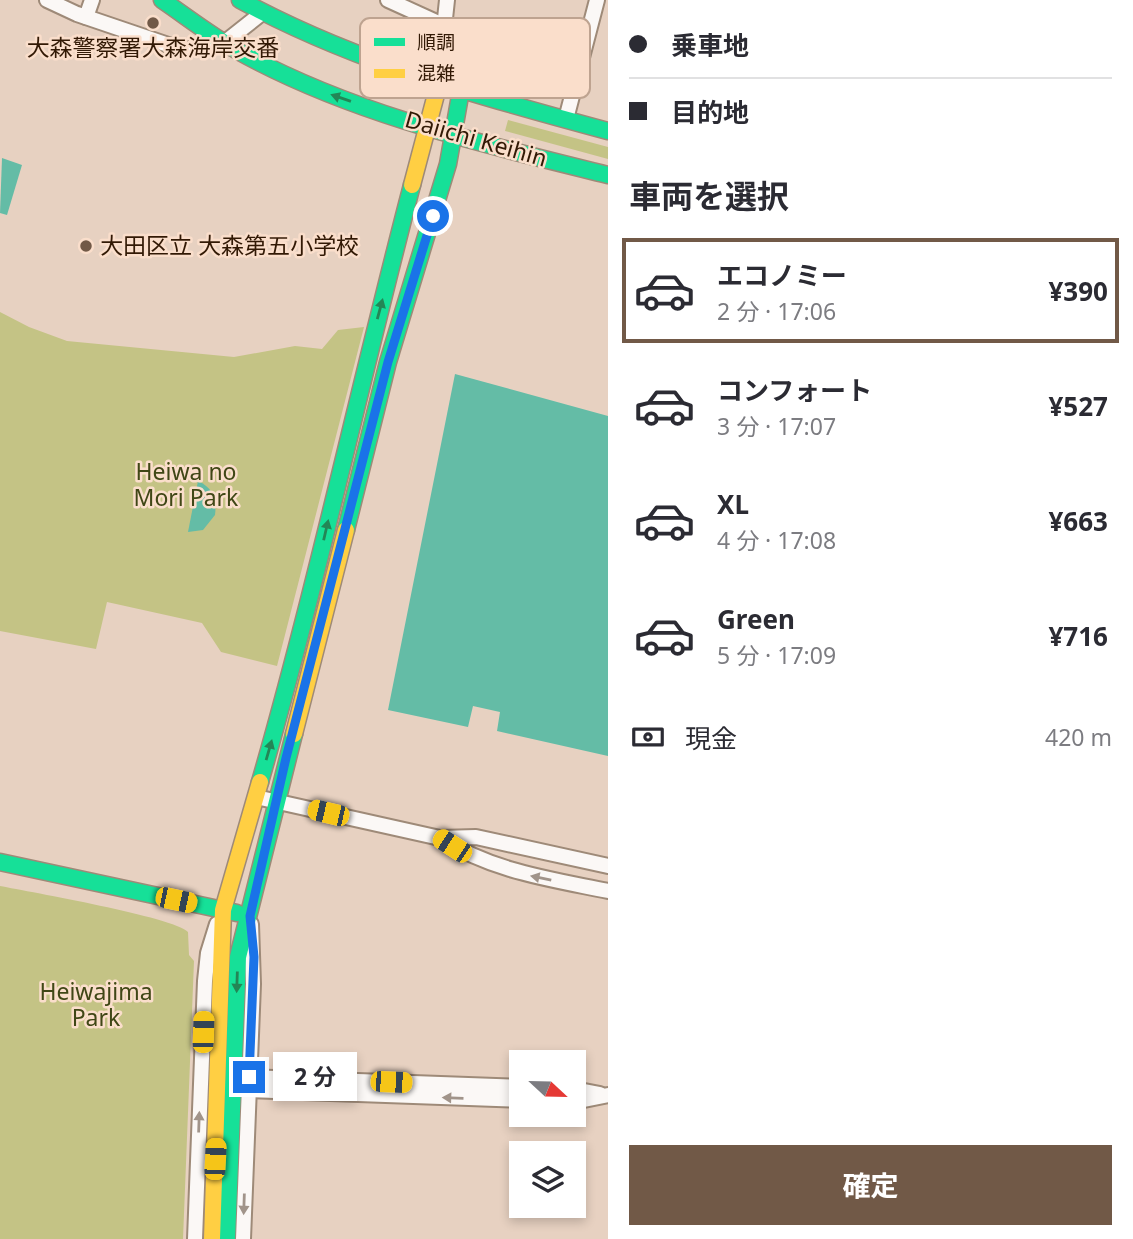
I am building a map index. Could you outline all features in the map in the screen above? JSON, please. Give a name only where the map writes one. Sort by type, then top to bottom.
[{"type":"main road","name":"Daiichi Keihin","points":[[162,0],[224,43],[321,90],[453,136],[608,175]]},
{"type":"main road","name":"Daiichi Keihin","points":[[240,0],[262,13],[360,55]]},
{"type":"main road","points":[[227,1239],[223,910],[295,660],[366,362],[438,98]]},
{"type":"main road","points":[[212,1239],[224,1133],[238,957],[384,375],[440,190],[460,98]]},
{"type":"main road","name":"Daiichi Keihin","points":[[490,98],[608,131]]},
{"type":"main road","points":[[0,862],[250,916]]},
{"type":"street","points":[[47,0],[86,17],[183,50],[224,43],[262,13]]},
{"type":"street","points":[[86,17],[92,0]]},
{"type":"street","points":[[388,0],[428,18]]},
{"type":"street","points":[[444,18],[447,0]]},
{"type":"street","points":[[590,27],[597,0]]},
{"type":"street","points":[[566,119],[571,98]]},
{"type":"street","points":[[256,797],[440,838],[476,837],[608,866]]},
{"type":"street","points":[[440,838],[465,854],[504,867],[608,891]]},
{"type":"street","points":[[195,1239],[205,981],[208,953],[223,910]]},
{"type":"street","points":[[243,1239],[254,957],[250,916]]},
{"type":"street","points":[[249,1084],[509,1087]]},
{"type":"street","points":[[249,1084],[509,1099]]},
{"type":"street","points":[[586,1091],[605,1095]]},
{"type":"street","points":[[586,1099],[605,1095]]},
{"type":"green space","points":[[508,120],[608,147],[608,159],[505,131]]},
{"type":"green space","name":"Heiwa no Mori Park","points":[[0,312],[29,327],[67,341],[234,357],[295,346],[322,349],[338,330],[364,327],[277,666],[221,652],[202,623],[107,602],[96,649],[0,631]]},
{"type":"green space","name":"Heiwajima Park","points":[[0,886],[130,912],[157,919],[188,932],[189,955],[194,961],[183,1239],[0,1239]]},
{"type":"water","points":[[2,158],[22,165],[7,215],[0,213]]},
{"type":"water","points":[[455,374],[608,416],[608,756],[497,731],[500,712],[473,706],[468,727],[388,710]]},
{"type":"water","points":[[198,481],[213,495],[215,515],[203,530],[188,532]]},
{"type":"traffic: fast","points":[[162,0],[238,51],[326,93],[466,139],[608,175]]},
{"type":"traffic: fast","points":[[240,0],[360,54]]},
{"type":"traffic: fast","points":[[346,530],[388,362],[448,164],[460,98]]},
{"type":"traffic: fast","points":[[490,98],[608,131]]},
{"type":"traffic: fast","points":[[260,782],[412,185]]},
{"type":"traffic: fast","points":[[227,1239],[238,957],[294,734]]},
{"type":"traffic: fast","points":[[0,862],[237,913]]},
{"type":"traffic: slow","points":[[412,185],[435,98]]},
{"type":"traffic: slow","points":[[294,734],[346,530]]},
{"type":"traffic: slow","points":[[212,1239],[223,910],[260,782]]},
{"type":"place","name":"大森警察署大森海岸交番","points":[[153,23]]},
{"type":"place","name":"大田区立 大森第五小学校","points":[[86,246]]},
{"type":"route","points":[[249,1077],[254,957],[250,916],[272,829],[286,758],[394,339],[433,216]]}]
